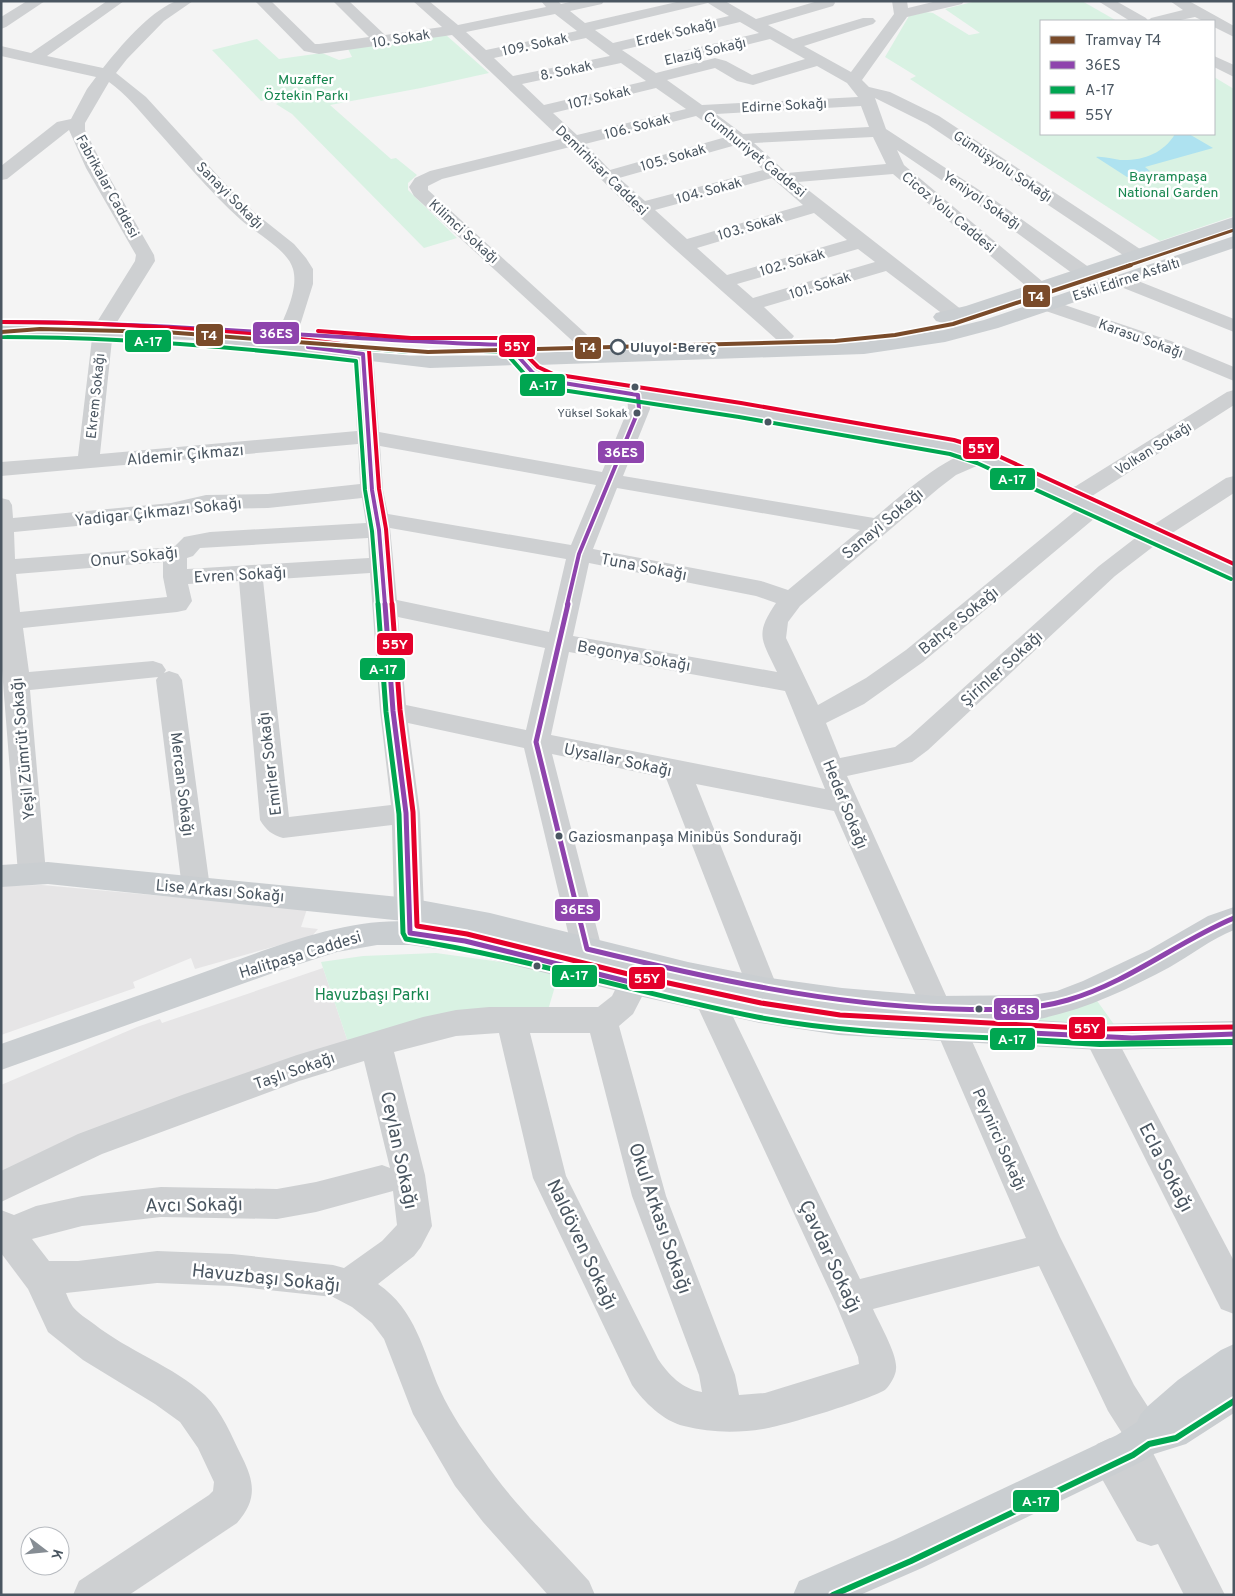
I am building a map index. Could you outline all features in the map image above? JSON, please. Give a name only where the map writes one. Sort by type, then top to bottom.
[{"type":"main road","name":"Eski Edirne Asfaltı","points":[[105,326],[192,326],[567,358],[841,349],[923,340],[991,324],[1083,272],[1234,222]]},
{"type":"main road","name":"Eski Edirne Asfaltı","points":[[105,326],[192,334],[430,362],[586,343],[868,331],[1123,281],[1234,242]]},
{"type":"main road","points":[[923,340],[957,325],[959,322],[955,314]]},
{"type":"main road","points":[[1,322],[105,326]]},
{"type":"main road","points":[[1,330],[105,326]]},
{"type":"main road","points":[[515,353],[538,376],[551,381],[740,410],[952,447],[980,456],[1094,506],[1234,572]]},
{"type":"main road","points":[[567,358],[557,373],[560,379],[569,384]]},
{"type":"main road","name":"Lise Arkası Sokağı","points":[[1,876],[32,873],[68,875],[340,901],[410,921]]},
{"type":"main road","points":[[337,940],[342,913],[340,901]]},
{"type":"main road","name":"Halitpaşa Caddesi","points":[[1,1057],[275,960],[337,940],[377,933],[410,921],[446,915],[688,974],[762,989],[944,1019],[1100,1037],[1234,1034]]},
{"type":"main road","name":"Halitpaşa Caddesi","points":[[410,921],[474,943],[634,983],[797,1017],[839,1022],[944,1019],[1000,1009],[1032,1008],[1058,1004],[1094,990],[1160,958],[1228,916]]},
{"type":"main road","points":[[1129,1447],[1234,1362]]},
{"type":"main road","points":[[813,1595],[908,1554],[1129,1447],[1173,1431],[1234,1392]]},
{"type":"street","points":[[1,24],[38,1]]},
{"type":"street","name":"Fabrikalar Caddesi","points":[[105,326],[142,267],[145,255],[95,168],[77,130],[77,123],[106,74],[138,37],[168,12],[186,1]]},
{"type":"street","name":"10. Sokak","points":[[262,1],[310,48],[328,49],[454,30],[523,16],[553,5],[598,1]]},
{"type":"street","points":[[340,1],[382,41]]},
{"type":"street","name":"Demirhisar Caddesi","points":[[420,1],[454,30],[682,246],[784,336]]},
{"type":"street","points":[[715,2],[819,60],[861,90],[866,65],[890,31],[900,8],[958,1]]},
{"type":"street","points":[[1105,1],[1139,20]]},
{"type":"street","points":[[1177,1],[1212,20]]},
{"type":"street","points":[[34,58],[113,2],[133,6]]},
{"type":"street","name":"109. Sokak","points":[[480,56],[586,30],[715,2]]},
{"type":"street","points":[[827,2],[890,31]]},
{"type":"street","name":"Erdek Sokağı","points":[[623,57],[748,21],[827,2]]},
{"type":"street","name":"Cumhuriyet Caddesi","points":[[553,5],[623,57],[657,71],[701,110],[740,139],[780,175],[862,242],[955,314]]},
{"type":"street","points":[[510,6],[523,16]]},
{"type":"street","points":[[150,9],[168,12]]},
{"type":"street","points":[[1161,20],[1197,12]]},
{"type":"street","points":[[792,45],[868,21]]},
{"type":"street","points":[[1215,22],[1234,32]]},
{"type":"street","name":"Elazığ Sokağı","points":[[657,71],[773,34]]},
{"type":"street","points":[[1,50],[106,74]]},
{"type":"street","name":"8. Sokak","points":[[509,82],[623,57]]},
{"type":"street","points":[[657,71],[721,64],[746,80],[753,80],[819,60]]},
{"type":"street","points":[[1215,62],[1234,72]]},
{"type":"street","name":"107. Sokak","points":[[540,111],[657,71]]},
{"type":"street","name":"Sanayi Sokağı","points":[[106,74],[117,80],[143,104],[243,212],[288,248],[299,260],[303,270],[304,282],[287,335]]},
{"type":"street","name":"Edirne Sokağı","points":[[701,110],[861,90]]},
{"type":"street","name":"Cicoz Yolu Caddesi","points":[[861,90],[897,168],[1043,296]]},
{"type":"street","name":"Gümüşyolu Sokağı","points":[[861,90],[884,95],[932,120],[1136,255]]},
{"type":"street","name":"106. Sokak","points":[[573,142],[701,110]]},
{"type":"street","points":[[5,169],[63,126],[77,123]]},
{"type":"street","name":"105. Sokak","points":[[606,176],[740,139],[879,132]]},
{"type":"street","name":"Yeniyol Sokağı","points":[[879,132],[959,184],[1083,272]]},
{"type":"street","name":"Kilimci Sokağı","points":[[573,142],[436,176],[421,182],[418,187],[424,196],[586,343]]},
{"type":"street","name":"104. Sokak","points":[[642,208],[780,175],[897,168]]},
{"type":"street","name":"103. Sokak","points":[[682,246],[818,206]]},
{"type":"street","name":"102. Sokak","points":[[722,282],[862,242]]},
{"type":"street","name":"101. Sokak","points":[[750,305],[889,264]]},
{"type":"street","points":[[1123,281],[1234,326]]},
{"type":"street","name":"Karasu Sokağı","points":[[1043,296],[1234,375]]},
{"type":"street","name":"Ekrem Sokağı","points":[[88,462],[105,326]]},
{"type":"street","points":[[363,354],[372,490],[378,524],[394,711],[406,813],[410,921]]},
{"type":"street","points":[[587,949],[536,742],[579,554],[639,409],[638,395]]},
{"type":"street","name":"Volkan Sokağı","points":[[1070,496],[1084,491],[1234,396]]},
{"type":"street","name":"Aldemir Çıkmazı","points":[[1,469],[368,437],[609,481],[877,526]]},
{"type":"street","name":"Sanayi Sokağı","points":[[790,600],[877,526],[948,470],[980,456]]},
{"type":"street","name":"Şirinler Sokağı","points":[[832,769],[903,754],[919,743],[1107,571],[1155,534],[1234,483]]},
{"type":"street","name":"Yadigar Çıkmazı Sokağı","points":[[2,515],[170,510],[206,502],[268,501],[372,490]]},
{"type":"street","name":"Bahçe Sokağı","points":[[811,719],[850,702],[882,682],[939,637],[1094,506]]},
{"type":"street","name":"Yeşil Zümrüt Sokağı","points":[[2,515],[3,574],[7,631],[17,682],[32,873]]},
{"type":"street","name":"Tuna Sokağı","points":[[378,524],[579,554],[761,589],[790,600]]},
{"type":"street","name":"Onur Sokağı","points":[[3,574],[175,566],[192,542],[210,538],[378,524]]},
{"type":"street","name":"Evren Sokağı","points":[[7,631],[177,604],[180,601],[175,566],[250,573],[381,565]]},
{"type":"street","name":"Emirler Sokağı","points":[[250,573],[274,820],[284,828],[406,813]]},
{"type":"street","name":"Hedef Sokağı","points":[[790,600],[776,622],[774,638],[811,719],[844,803],[944,1019]]},
{"type":"street","name":"Begonya Sokağı","points":[[385,606],[558,642],[796,684]]},
{"type":"street","name":"Mercan Sokağı","points":[[17,682],[161,675],[196,888]]},
{"type":"street","name":"Uysallar Sokağı","points":[[394,711],[677,771],[844,803]]},
{"type":"street","points":[[677,771],[762,989]]},
{"type":"street","points":[[602,1020],[616,1013],[626,1003],[634,983]]},
{"type":"street","name":"Çavdar Sokağı","points":[[709,999],[851,1298],[876,1357],[878,1369],[872,1377],[859,1383],[765,1411],[725,1414]]},
{"type":"street","name":"Taşlı Sokağı","points":[[1,1187],[90,1144],[289,1071],[376,1044],[456,1022],[511,1019],[602,1020]]},
{"type":"street","name":"Naldöven Sokağı","points":[[511,1019],[550,1178],[636,1355],[656,1388],[684,1408],[725,1414]]},
{"type":"street","name":"Peynirci Sokağı","points":[[944,1019],[1048,1248],[1121,1398],[1129,1447]]},
{"type":"street","name":"Okul Arkası Sokağı","points":[[602,1020],[649,1196],[717,1375],[725,1414]]},
{"type":"street","name":"Ecla Sokağı","points":[[1100,1037],[1234,1297]]},
{"type":"street","name":"Ceylan Sokağı","points":[[348,1286],[363,1273],[399,1251],[415,1226],[408,1175],[376,1044]]},
{"type":"street","name":"Avcı Sokağı","points":[[3,1231],[56,1216],[82,1211],[161,1202],[277,1204],[316,1197],[382,1180]]},
{"type":"street","points":[[3,1231],[40,1277],[61,1320],[96,1348],[168,1391],[193,1409],[211,1435],[233,1480],[232,1500],[223,1509],[92,1595]]},
{"type":"street","points":[[851,1298],[1048,1248]]},
{"type":"street","name":"Havuzbaşı Sokağı","points":[[40,1277],[78,1278],[166,1267],[242,1271],[333,1281],[368,1296],[390,1318],[404,1342],[426,1402],[458,1457],[490,1499],[574,1595]]},
{"type":"street","points":[[1129,1447],[1148,1521],[1185,1595]]},
{"type":"street","points":[[1129,1447],[1206,1595]]},
{"type":"shaded area","points":[[42,885],[307,909],[301,927],[318,929],[312,936],[195,969],[191,958],[133,982],[135,988],[1,1035],[1,886]]},
{"type":"shaded area","points":[[323,968],[348,1042],[1,1178],[1,1085],[137,1027],[160,1019],[162,1023]]},
{"type":"green space","name":"Bayrampaşa National Garden","points":[[976,1],[1082,1],[1115,20],[1040,20],[1040,135],[1215,135],[1215,78],[1234,89],[1234,216],[1160,241],[910,79],[916,76],[885,57],[909,16],[925,12],[933,13],[969,35],[980,33],[945,9]]},
{"type":"green space","name":"Muzaffer Öztekin Parkı","points":[[446,35],[489,73],[330,105],[391,159],[396,158],[417,175],[408,183],[408,190],[457,238],[424,248],[292,114],[276,104],[278,103],[273,98],[261,101],[212,50],[257,39],[279,59],[322,53],[339,60],[352,57],[348,49]]},
{"type":"green space","name":"Havuzbaşı Parkı","points":[[436,953],[529,966],[559,973],[548,1010],[348,1042],[321,962],[363,956]]},
{"type":"green space","points":[[1095,998],[1118,1030],[1011,1024]]},
{"type":"water","points":[[1174,135],[1191,135],[1213,148],[1145,167],[1150,171],[1127,177],[1096,157],[1120,160],[1136,159],[1151,155],[1170,141]]},
{"type":"tram line","name":"T4","points":[[1,332],[40,329],[165,332],[428,352],[835,341],[895,335],[953,324],[1234,230]]},
{"type":"transit line","name":"36ES","points":[[1,322],[128,324],[381,340],[508,345],[533,373],[551,381],[638,395],[639,409],[579,554],[536,742],[587,949],[728,982],[823,998],[919,1008],[1012,1009],[1046,1006],[1097,989],[1161,958],[1206,931],[1234,918]]},
{"type":"transit line","name":"55Y","points":[[1,322],[92,323],[229,331],[365,347],[369,350],[379,489],[386,529],[400,710],[413,812],[417,926],[467,934],[636,976],[761,1003],[840,1015],[1100,1029],[1234,1027]]},
{"type":"transit line","name":"55Y","points":[[318,331],[411,338],[509,338],[538,367],[553,374],[741,403],[954,440],[983,449],[1234,564]]},
{"type":"transit line","name":"A-17","points":[[1,337],[135,340],[267,351],[356,361],[365,490],[372,531],[386,712],[399,814],[403,933],[406,939],[464,948],[632,990],[758,1017],[838,1029],[1100,1044],[1234,1042]]},
{"type":"transit line","name":"A-17","points":[[316,345],[410,352],[505,352],[529,379],[549,388],[739,417],[950,454],[977,463],[1231,579]]},
{"type":"transit line","name":"36ES","points":[[308,347],[363,354],[372,490],[379,530],[393,711],[406,813],[410,933],[465,941],[630,982]]},
{"type":"transit line","name":"36ES","points":[[1009,1032],[1132,1038],[1234,1034]]},
{"type":"transit line","name":"A-17","points":[[833,1595],[911,1561],[1133,1455],[1149,1444],[1176,1438],[1234,1401]]},
{"type":"place","name":"Uluyol-Bereç","points":[[618,347]]},
{"type":"place","name":"Yüksel Sokak","points":[[637,413]]},
{"type":"place","name":"Gaziosmanpaşa Minibüs Sondurağı","points":[[559,836]]}]
